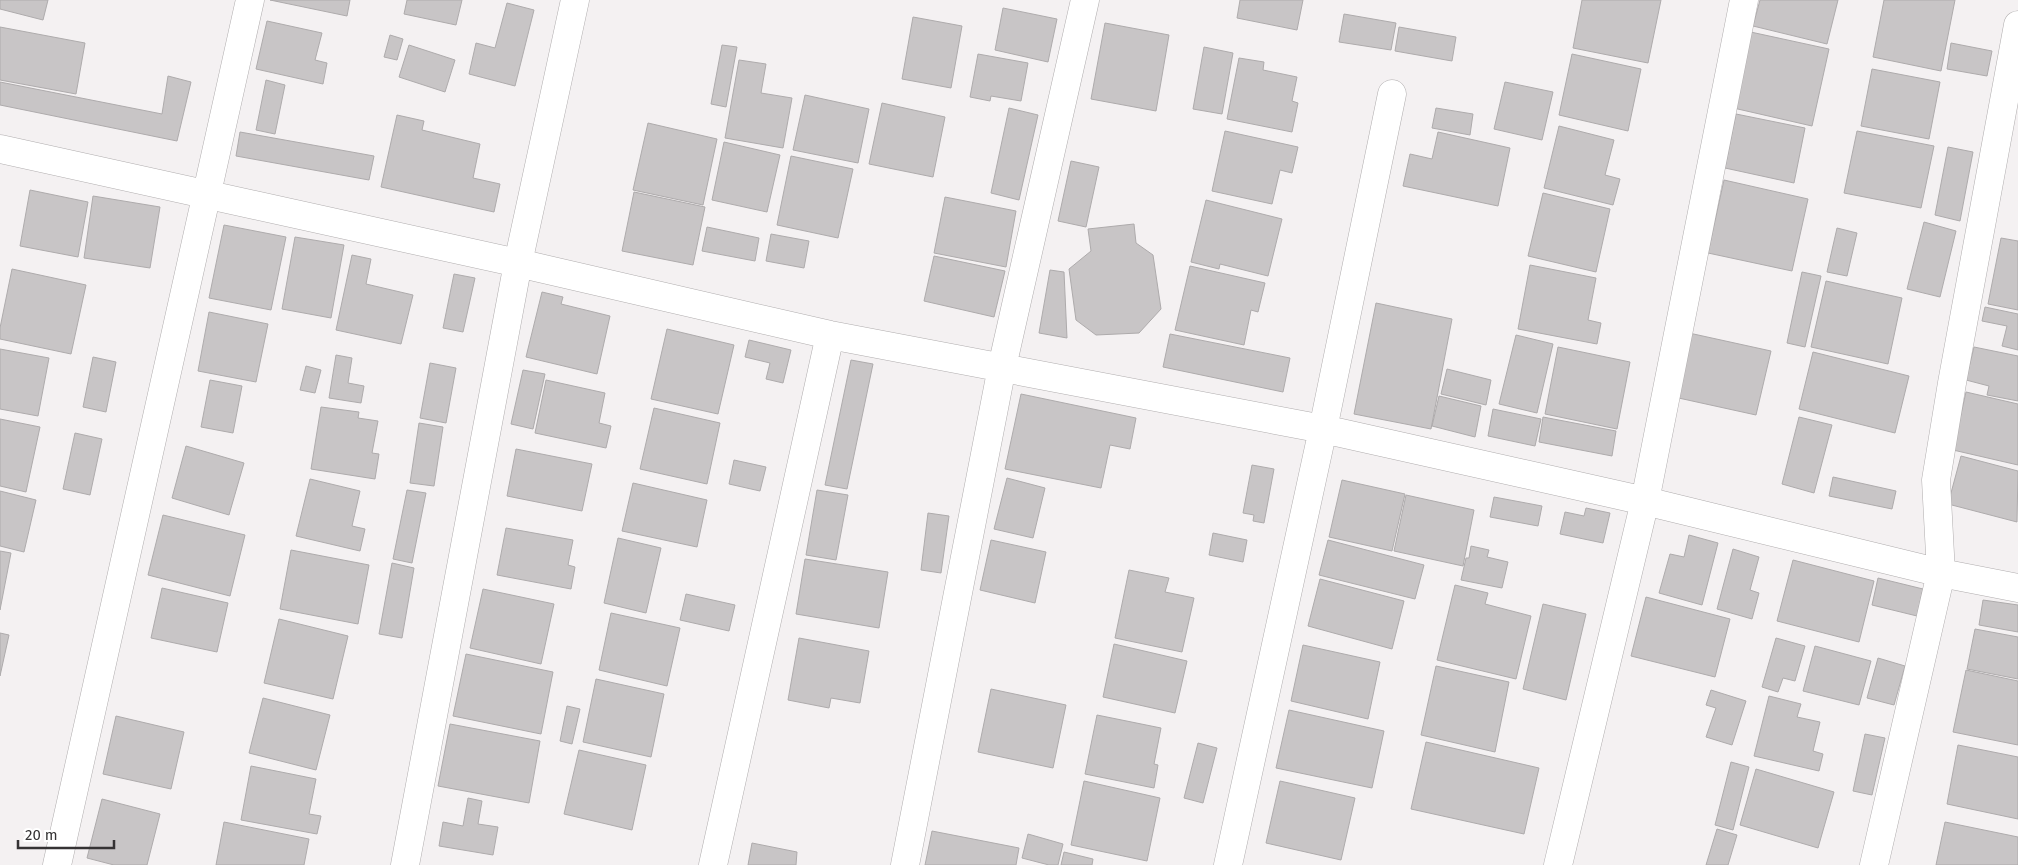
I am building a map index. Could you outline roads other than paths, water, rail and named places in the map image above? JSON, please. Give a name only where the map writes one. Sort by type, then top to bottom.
[{"type":"street","points":[[58,865],[250,0]]},
{"type":"street","points":[[404,865],[518,263],[575,0]]},
{"type":"street","points":[[905,865],[1002,367],[1085,0]]},
{"type":"street","points":[[1558,865],[1646,501],[1744,0]]},
{"type":"street","points":[[1874,865],[1941,573],[1936,480],[2018,25]]},
{"type":"street","points":[[1228,865],[1392,94]]},
{"type":"street","points":[[0,149],[518,263],[830,335],[1322,429],[1646,501],[1941,573],[2018,588]]},
{"type":"street","points":[[713,865],[830,335]]}]
